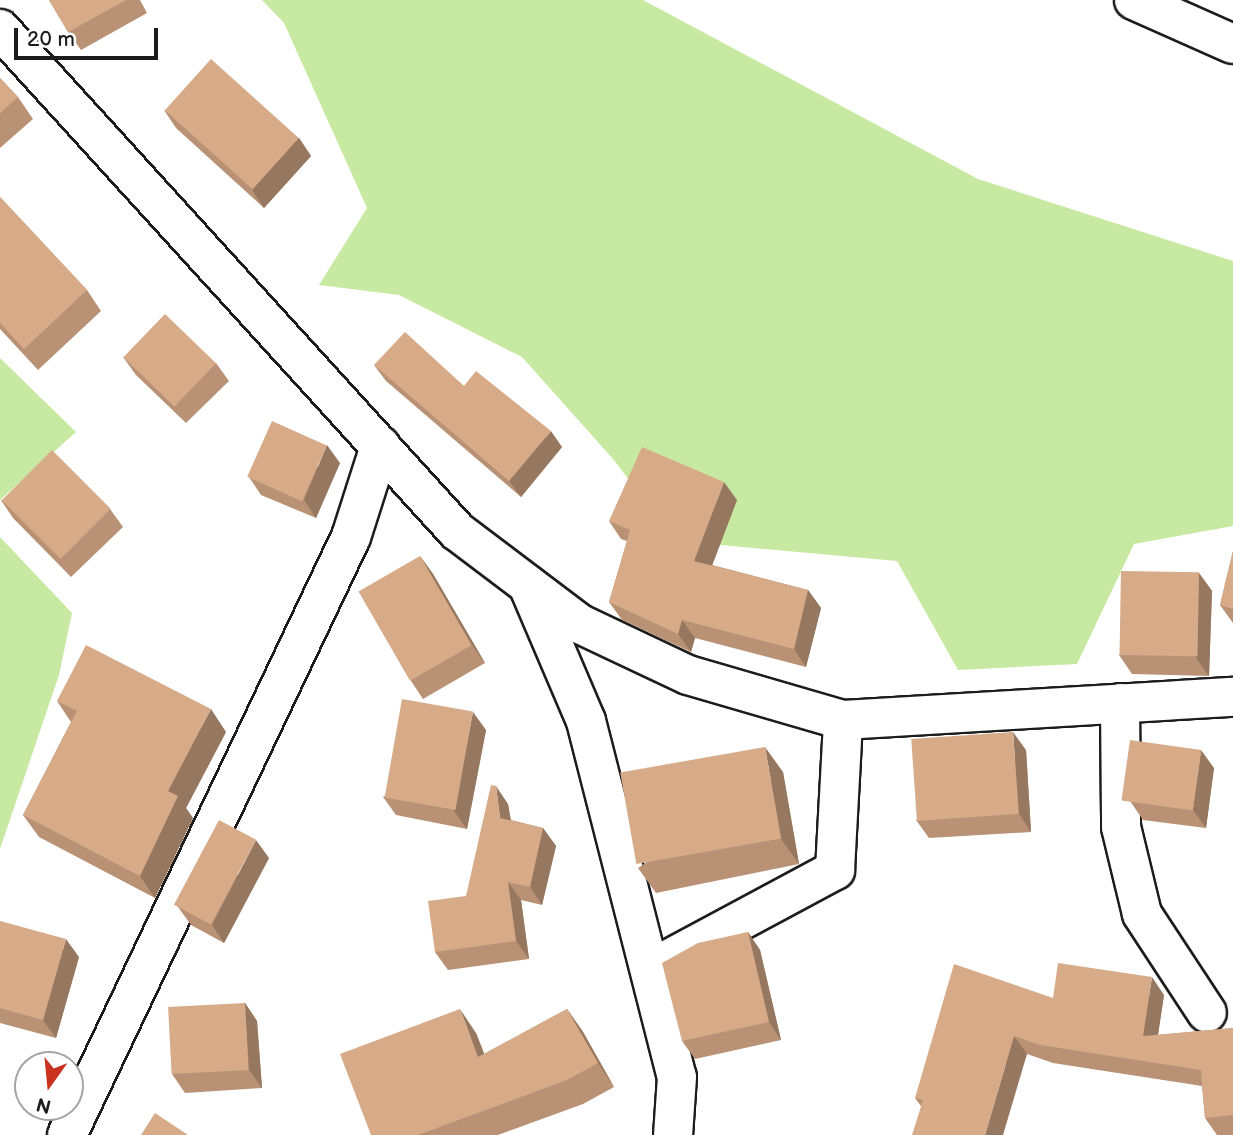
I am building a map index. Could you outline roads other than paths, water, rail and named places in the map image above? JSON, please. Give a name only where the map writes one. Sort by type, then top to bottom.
[{"type":"street","points":[[1134,0],[1233,44]]},
{"type":"street","points":[[0,29],[457,531],[580,624],[688,674],[844,719],[1233,697]]},
{"type":"street","points":[[67,1135],[351,537],[380,446]]},
{"type":"street","points":[[527,583],[586,721],[677,1077],[673,1135]]},
{"type":"street","points":[[1121,703],[1121,827],[1142,914],[1207,1013]]},
{"type":"street","points":[[649,970],[835,870],[844,719]]}]
